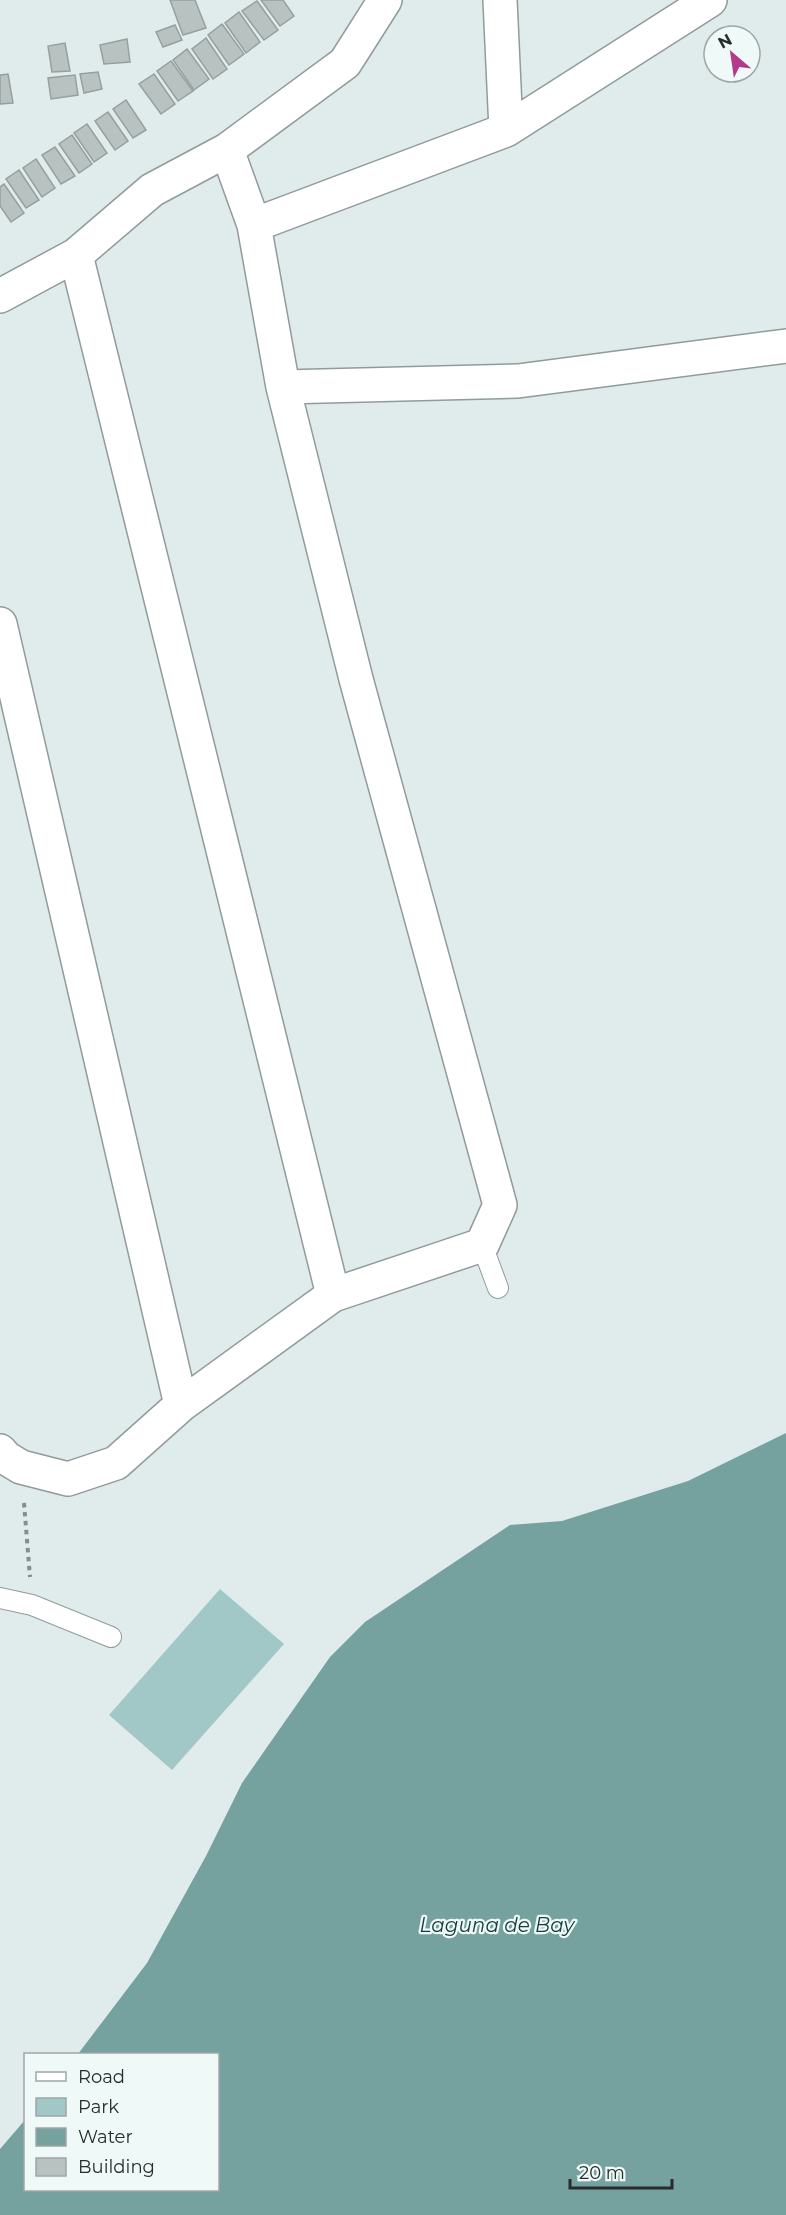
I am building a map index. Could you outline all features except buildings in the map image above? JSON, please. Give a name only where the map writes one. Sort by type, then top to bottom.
[{"type":"street","points":[[0,296],[76,255],[152,190],[227,150],[345,63],[385,0]]},
{"type":"street","points":[[500,0],[506,130]]},
{"type":"street","points":[[254,225],[506,130],[691,6]]},
{"type":"street","points":[[7,1452],[68,1479],[116,1463],[181,1405],[333,1295],[482,1245],[500,1205],[356,679],[283,387],[254,225],[227,150]]},
{"type":"street","points":[[76,255],[333,1295]]},
{"type":"street","points":[[283,387],[518,381],[786,346]]},
{"type":"street","points":[[0,624],[181,1405]]},
{"type":"lane","points":[[482,1245],[498,1288]]},
{"type":"lane","points":[[0,1598],[32,1605],[111,1637]]},
{"type":"path","points":[[7,1452],[32,1605]]},
{"type":"green space","points":[[220,1589],[284,1644],[172,1770],[109,1715]]},
{"type":"water","name":"Laguna de Bay","points":[[786,1433],[786,2215],[0,2215],[0,2149],[24,2121],[24,2191],[219,2191],[219,2053],[79,2053],[147,1963],[206,1856],[242,1783],[330,1657],[365,1622],[510,1525],[562,1521],[688,1481]]}]
